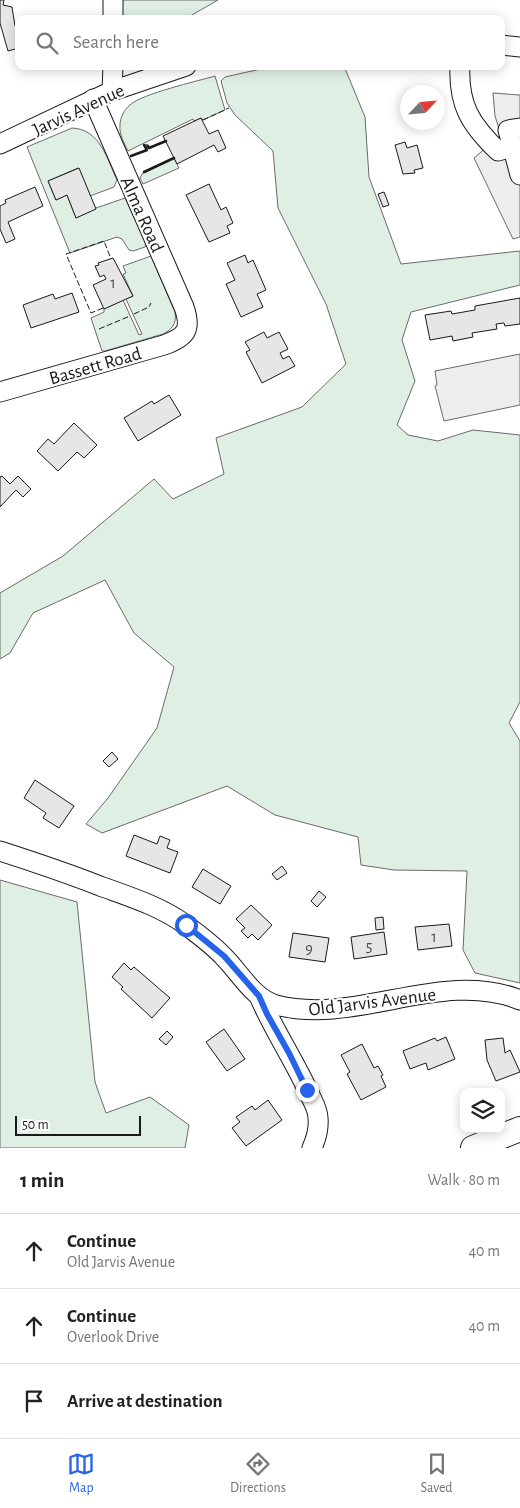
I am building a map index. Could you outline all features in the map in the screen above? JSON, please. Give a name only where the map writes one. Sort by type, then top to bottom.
[{"type":"main road","points":[[473,1148],[520,1129]]},
{"type":"street","points":[[113,0],[113,15]]},
{"type":"street","points":[[505,45],[520,47]]},
{"type":"street","points":[[112,91],[113,70]]},
{"type":"street","name":"Jarvis Avenue","points":[[0,144],[93,99],[174,70]]},
{"type":"street","points":[[460,70],[459,82],[462,97],[470,120],[484,139],[498,151],[512,147]]},
{"type":"street","name":"Alma Road","points":[[93,99],[184,307],[188,322],[186,330]]},
{"type":"street","points":[[520,128],[508,130],[520,175]]},
{"type":"street","name":"Bassett Road","points":[[0,392],[164,345],[180,338],[186,330]]},
{"type":"street","name":"Old Jarvis Avenue","points":[[0,852],[61,870],[123,893],[168,914],[186,925],[218,951],[259,996],[274,1004],[312,1010],[466,990],[492,992],[520,1000]]},
{"type":"street","points":[[259,996],[296,1065],[316,1108],[318,1118],[316,1139],[312,1148]]},
{"type":"path","points":[[146,144],[148,150]]},
{"type":"green space","points":[[103,0],[218,0],[192,15],[109,15]]},
{"type":"green space","points":[[256,70],[346,70],[365,117],[369,177],[401,264],[520,251],[520,285],[411,312],[402,340],[415,381],[397,425],[408,435],[438,441],[473,430],[520,435],[520,702],[509,723],[520,741],[520,983],[475,973],[463,950],[467,871],[394,870],[361,865],[358,837],[275,815],[227,786],[102,833],[86,824],[108,798],[157,728],[174,667],[134,633],[105,580],[33,613],[10,653],[0,659],[0,593],[63,556],[154,479],[173,499],[224,474],[216,438],[302,407],[346,364],[326,304],[278,208],[273,151],[235,115],[227,103],[221,81],[225,77]]},
{"type":"green space","points":[[215,76],[225,110],[203,120],[201,118],[194,121],[193,119],[128,151],[123,142],[120,125],[123,114],[130,105],[157,92]]},
{"type":"green space","points":[[72,128],[82,130],[96,139],[106,155],[117,180],[114,187],[90,196],[78,168],[48,181],[56,200],[67,195],[76,218],[96,208],[125,198],[146,243],[145,247],[133,251],[129,250],[122,239],[117,237],[70,253],[27,147]]},
{"type":"green space","points":[[174,158],[179,168],[143,184],[140,178],[142,174]]},
{"type":"green space","points":[[151,256],[175,312],[173,326],[163,334],[102,351],[91,318],[123,300],[139,335],[142,334],[126,299],[133,296],[123,274],[126,273],[123,266]]},
{"type":"green space","points":[[0,880],[77,902],[95,1082],[106,1113],[150,1097],[189,1125],[185,1148],[0,1148]]},
{"type":"shaded area","points":[[493,93],[520,95],[520,237],[513,239],[474,158],[501,135],[495,116]]},
{"type":"shaded area","points":[[520,354],[520,405],[444,421],[435,386],[437,385],[435,371]]},
{"type":"building","points":[[0,0],[4,0],[3,5],[12,7],[15,26],[15,49],[8,51],[0,23]]},
{"type":"building","points":[[201,118],[209,134],[218,130],[226,148],[218,152],[214,145],[177,164],[163,136]]},
{"type":"building","points":[[405,142],[407,148],[417,145],[423,168],[414,170],[415,173],[403,174],[395,145]]},
{"type":"building","points":[[79,168],[96,209],[76,218],[67,195],[56,200],[48,181]]},
{"type":"building","points":[[209,184],[221,210],[226,207],[233,223],[227,226],[230,233],[209,242],[186,195]]},
{"type":"building","points":[[35,187],[43,206],[8,222],[15,239],[6,243],[0,229],[0,206],[6,203],[5,200]]},
{"type":"building","points":[[384,192],[389,205],[383,207],[378,194]]},
{"type":"building","points":[[245,255],[248,263],[253,260],[266,290],[257,294],[263,307],[241,317],[226,284],[235,280],[227,263]]},
{"type":"building","points":[[113,258],[133,296],[104,309],[93,285],[106,279],[104,275],[100,277],[95,266],[99,265],[98,263]]},
{"type":"building","points":[[72,293],[79,312],[31,328],[23,305],[53,294],[55,299]]},
{"type":"building","points":[[520,298],[520,324],[505,326],[504,323],[496,324],[497,329],[472,333],[473,337],[453,341],[452,336],[430,340],[425,315],[451,311],[452,314],[475,310],[475,306]]},
{"type":"building","points":[[264,332],[267,338],[279,332],[288,349],[280,353],[283,359],[289,356],[295,366],[262,383],[246,352],[250,350],[245,342]]},
{"type":"building","points":[[169,395],[181,415],[138,441],[124,418],[152,401],[154,404]]},
{"type":"building","points":[[74,423],[97,445],[84,458],[77,452],[58,471],[37,451],[48,439],[54,444]]},
{"type":"building","points":[[2,476],[10,484],[18,476],[31,489],[23,497],[16,490],[0,507],[0,477]]},
{"type":"building","points":[[112,752],[118,759],[109,767],[103,761]]},
{"type":"building","points":[[35,780],[74,806],[59,828],[43,818],[46,813],[24,798]]},
{"type":"building","points":[[134,835],[157,844],[160,836],[170,840],[167,848],[178,852],[170,873],[126,856]]},
{"type":"building","points":[[282,866],[287,873],[277,880],[272,874]]},
{"type":"building","points":[[203,869],[231,886],[220,904],[192,887]]},
{"type":"building","points":[[319,891],[326,897],[317,907],[311,901]]},
{"type":"building","points":[[251,905],[272,925],[258,940],[252,934],[248,938],[241,931],[245,928],[236,919]]},
{"type":"building","points":[[383,917],[384,929],[376,930],[375,918]]},
{"type":"building","points":[[449,924],[452,946],[418,950],[415,927]]},
{"type":"building","points":[[384,932],[387,954],[354,959],[351,937]]},
{"type":"building","points":[[293,933],[329,938],[325,962],[289,957]]},
{"type":"building","points":[[124,963],[131,970],[134,967],[170,998],[152,1018],[121,989],[123,987],[112,977]]},
{"type":"building","points":[[224,1029],[245,1059],[227,1071],[206,1042]]},
{"type":"building","points":[[167,1031],[173,1037],[166,1045],[159,1039]]},
{"type":"building","points":[[446,1037],[455,1059],[428,1070],[426,1063],[410,1069],[403,1051],[435,1038],[437,1041]]},
{"type":"building","points":[[503,1038],[505,1053],[510,1050],[520,1072],[496,1081],[487,1060],[485,1040]]},
{"type":"building","points":[[362,1044],[374,1068],[378,1066],[386,1087],[361,1100],[347,1074],[350,1072],[341,1055]]},
{"type":"building","points":[[268,1100],[282,1120],[246,1146],[232,1128],[240,1122],[236,1117],[252,1106],[255,1110]]},
{"type":"fence","points":[[203,120],[229,108]]},
{"type":"fence","points":[[103,308],[91,313],[66,254],[104,241],[111,259]]},
{"type":"fence","points":[[134,314],[149,307],[151,303]]},
{"type":"fence","points":[[99,329],[130,316]]},
{"type":"wall","points":[[148,146],[149,148],[166,141]]},
{"type":"wall","points":[[131,156],[147,150],[144,145]]},
{"type":"wall","points":[[144,172],[174,158]]},
{"type":"route","points":[[186,925],[224,956],[250,988],[259,996],[299,1071],[307,1090]]}]
